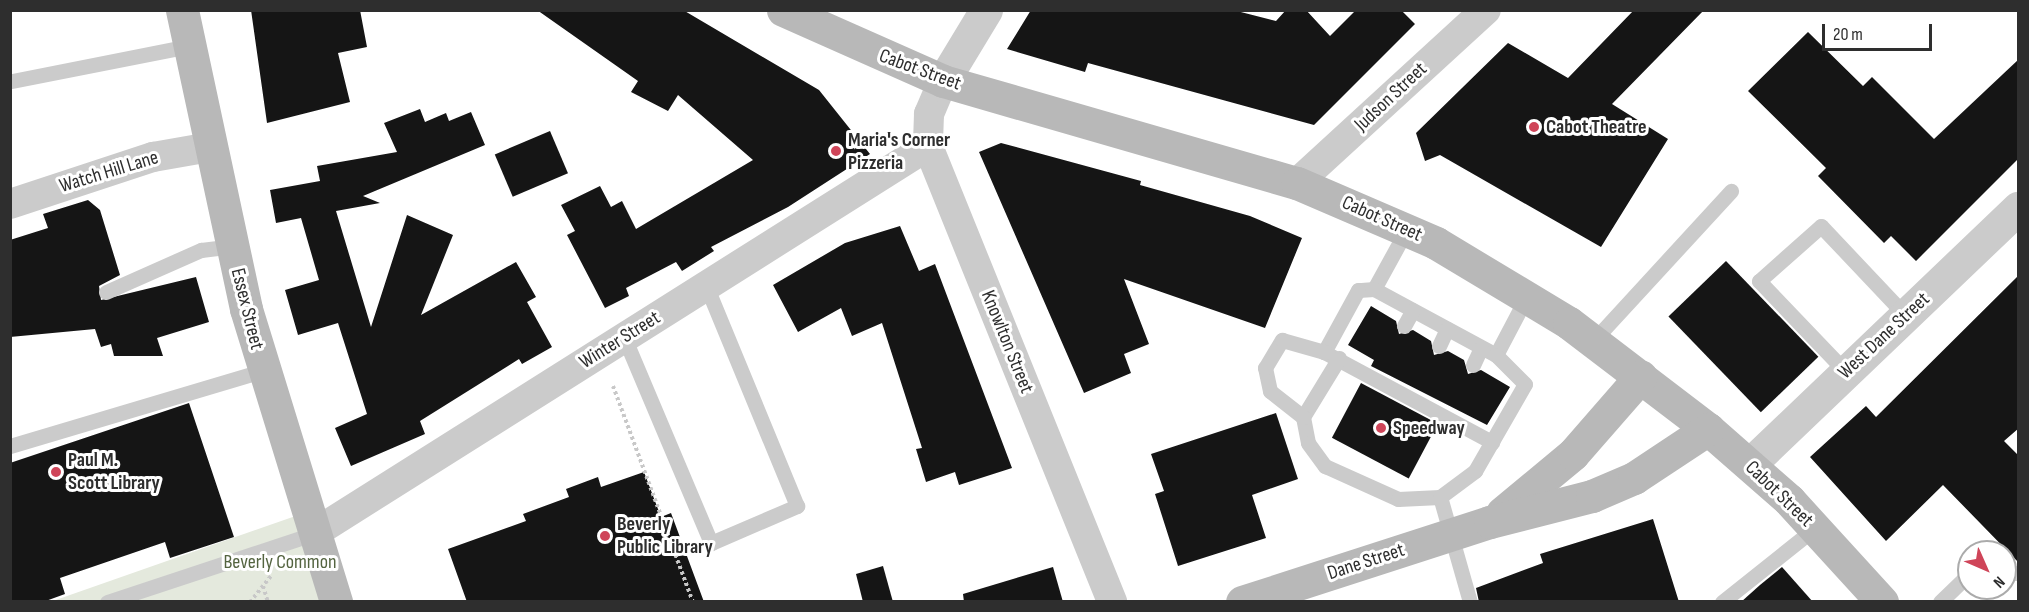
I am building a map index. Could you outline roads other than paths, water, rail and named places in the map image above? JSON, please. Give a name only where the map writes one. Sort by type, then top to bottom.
[{"type":"main road","name":"Essex Street","points":[[182,10],[210,147],[262,371],[336,602]]},
{"type":"main road","name":"Cabot Street","points":[[783,10],[943,81],[1297,183],[1407,229],[1527,296],[1641,376],[1750,464],[1815,528],[1882,602]]},
{"type":"main road","name":"Dane Street","points":[[1490,522],[1573,454],[1641,376]]},
{"type":"main road","name":"Dane Street","points":[[1242,602],[1490,522],[1592,496],[1634,478],[1708,429]]},
{"type":"street","points":[[943,81],[986,10]]},
{"type":"street","name":"Judson Street","points":[[1297,183],[1486,10]]},
{"type":"street","name":"Knowlton Street","points":[[943,81],[929,114],[928,146],[1112,602]]},
{"type":"street","name":"Winter Street","points":[[313,534],[928,146]]},
{"type":"street","name":"Watch Hill Lane","points":[[10,204],[141,160],[210,147]]},
{"type":"street","name":"West Dane Street","points":[[1750,464],[2019,208]]},
{"type":"lane","points":[[12,81],[189,46]]},
{"type":"lane","points":[[1593,341],[1731,190]]},
{"type":"lane","points":[[1846,372],[1759,281],[1821,226],[1906,316]]},
{"type":"lane","points":[[1374,290],[1407,229]]},
{"type":"lane","points":[[106,292],[201,250],[232,246]]},
{"type":"lane","points":[[612,345],[711,543],[797,506],[706,285]]},
{"type":"lane","points":[[1324,352],[1358,290],[1374,290],[1496,355],[1525,384],[1492,442],[1475,471],[1440,497],[1398,499],[1325,466],[1308,443],[1303,417],[1270,391],[1265,368],[1282,340],[1379,371],[1448,410],[1492,442]]},
{"type":"lane","points":[[1496,355],[1527,296]]},
{"type":"lane","points":[[1404,326],[1413,310]]},
{"type":"lane","points":[[1439,346],[1447,329]]},
{"type":"lane","points":[[1473,365],[1481,348]]},
{"type":"lane","points":[[1303,417],[1339,358]]},
{"type":"lane","points":[[10,446],[262,371]]},
{"type":"lane","points":[[1440,497],[1447,536],[1470,602]]},
{"type":"lane","points":[[1722,602],[1815,528]]},
{"type":"lane","points":[[107,602],[313,534]]},
{"type":"lane","points":[[1940,602],[1957,586]]},
{"type":"place","name":"Cabot Theatre","points":[[1534,127]]},
{"type":"place","name":"Maria's Corner Pizzeria","points":[[836,151]]},
{"type":"place","name":"Speedway","points":[[1381,428]]},
{"type":"place","name":"Paul M. Scott Library","points":[[56,472]]},
{"type":"place","name":"Beverly Public Library","points":[[605,536]]},
{"type":"park label","name":"Beverly Common","points":[[280,562]]}]
